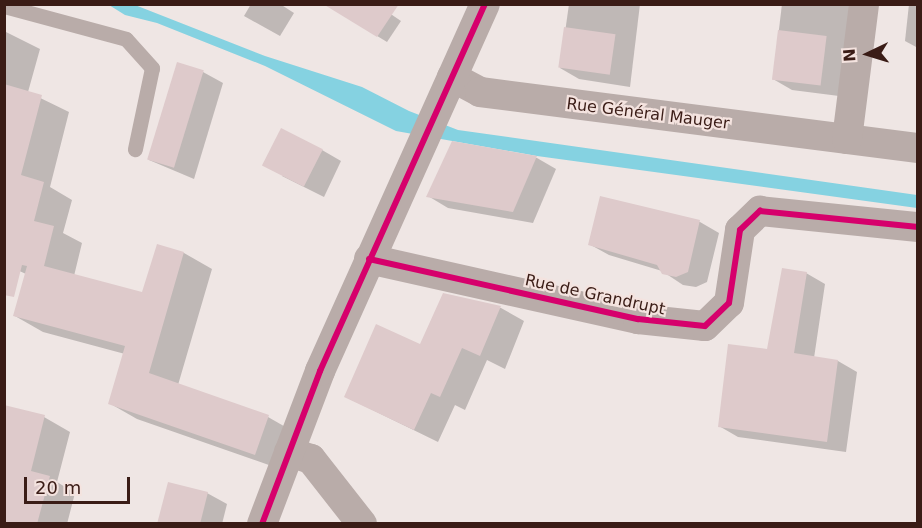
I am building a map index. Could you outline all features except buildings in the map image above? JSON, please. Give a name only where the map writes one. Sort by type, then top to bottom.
[{"type":"street","points":[[262,524],[289,452],[369,259],[486,4]]},
{"type":"street","points":[[848,139],[864,4]]},
{"type":"street","name":"Rue Général Mauger","points":[[452,77],[480,92],[918,148]]},
{"type":"street","name":"Rue de Grandrupt","points":[[369,259],[638,319],[705,326],[729,303],[740,230],[760,211],[918,227]]},
{"type":"street","points":[[289,452],[311,459],[362,524]]},
{"type":"lane","points":[[4,6],[126,39],[152,68],[135,148]]},
{"type":"water","points":[[109,5],[135,5],[265,56],[362,87],[409,111],[458,130],[917,195],[917,208],[537,156],[396,131],[265,66],[157,23],[125,15]]},
{"type":"cycle path","points":[[262,524],[320,371],[485,4]]},
{"type":"cycle path","points":[[369,259],[638,319],[705,326],[729,303],[740,230],[760,211],[918,227]]}]
